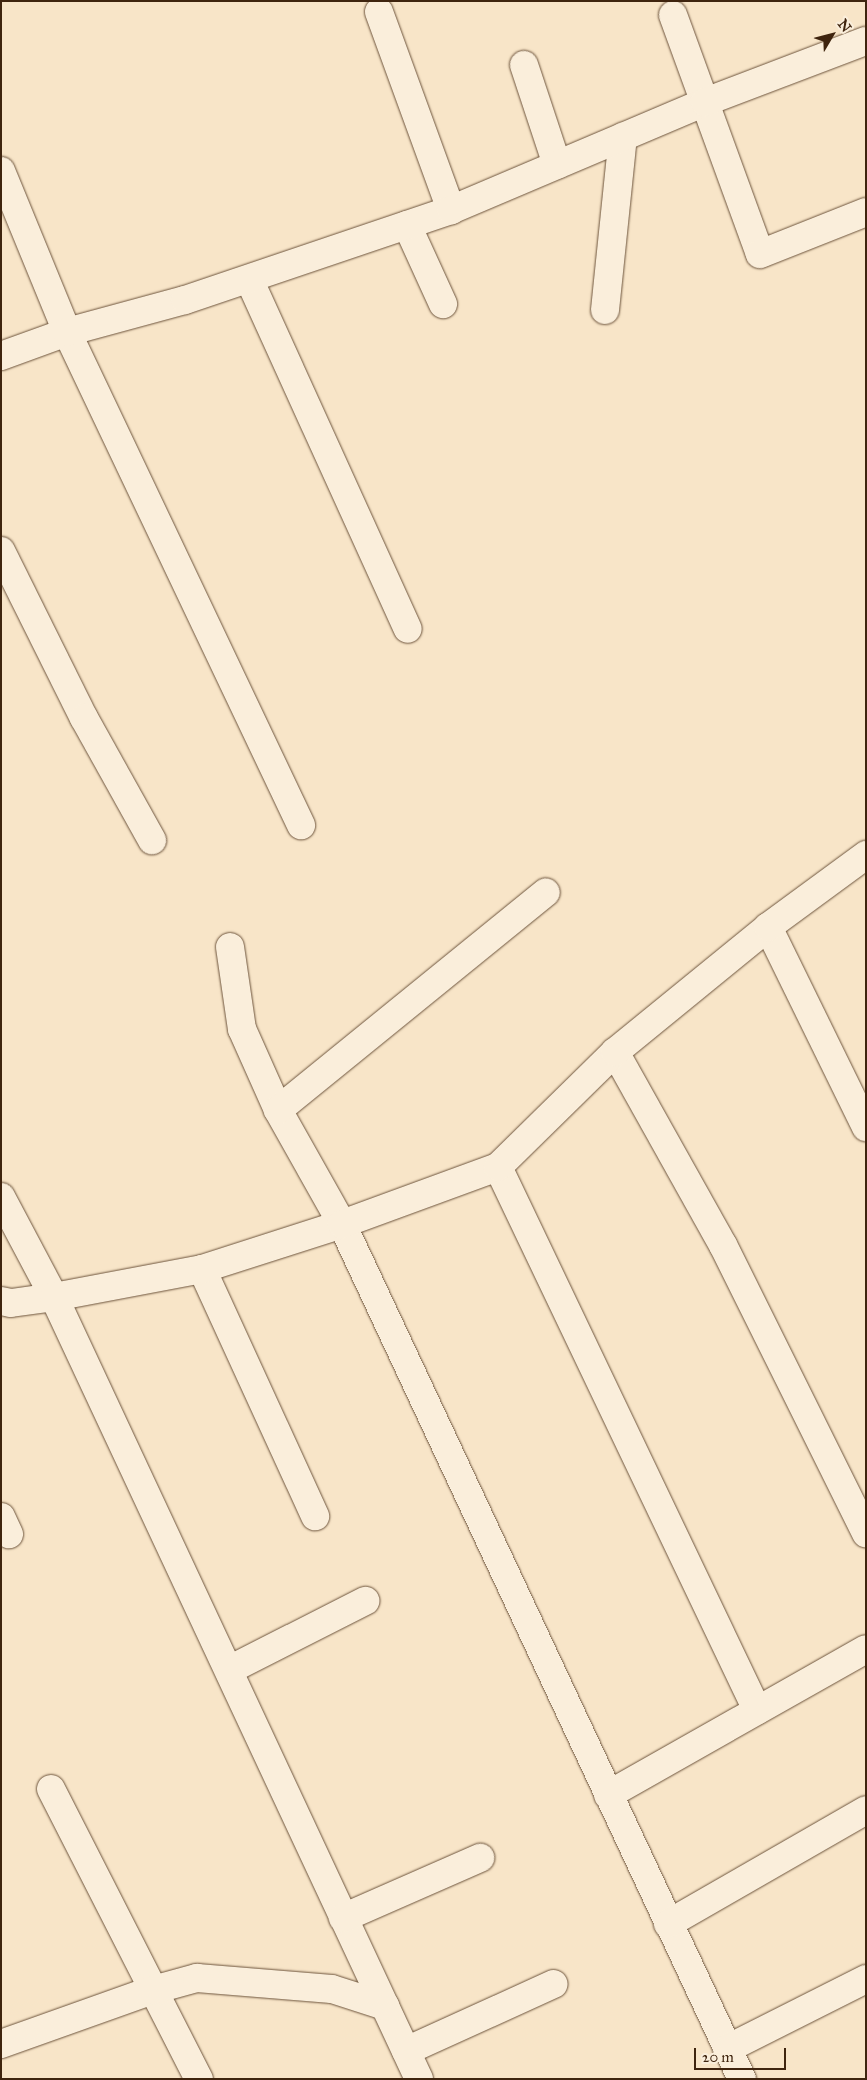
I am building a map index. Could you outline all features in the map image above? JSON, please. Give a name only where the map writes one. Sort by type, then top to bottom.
[{"type":"street","points":[[379,12],[451,210]]},
{"type":"street","points":[[674,15],[760,254],[866,212]]},
{"type":"street","points":[[1,356],[67,332],[249,279],[451,210],[705,102],[866,41]]},
{"type":"street","points":[[524,65],[556,165]]},
{"type":"street","points":[[605,310],[623,137]]},
{"type":"street","points":[[1,171],[67,332],[301,825]]},
{"type":"street","points":[[407,225],[443,304]]},
{"type":"street","points":[[249,279],[408,628]]},
{"type":"street","points":[[1,551],[84,718],[152,840]]},
{"type":"street","points":[[1,1300],[11,1303],[54,1297],[202,1269],[342,1224],[498,1167],[615,1052],[768,927],[866,855]]},
{"type":"street","points":[[278,1110],[546,892]]},
{"type":"street","points":[[768,927],[866,1127]]},
{"type":"street","points":[[230,947],[242,1029],[278,1110],[342,1224],[742,2079]]},
{"type":"street","points":[[615,1052],[723,1245],[866,1533]]},
{"type":"street","points":[[498,1167],[756,1710]]},
{"type":"street","points":[[1,1197],[54,1297],[419,2079]]},
{"type":"street","points":[[202,1269],[315,1516]]},
{"type":"street","points":[[229,1670],[364,1601]]},
{"type":"street","points":[[608,1795],[756,1710],[866,1650]]},
{"type":"street","points":[[51,1789],[198,2079]]},
{"type":"street","points":[[668,1924],[866,1810]]},
{"type":"street","points":[[343,1918],[480,1858]]},
{"type":"street","points":[[1,2044],[153,1990],[197,1978],[332,1989],[385,2006]]},
{"type":"street","points":[[727,2049],[866,1979]]},
{"type":"street","points":[[406,2051],[554,1984]]}]
